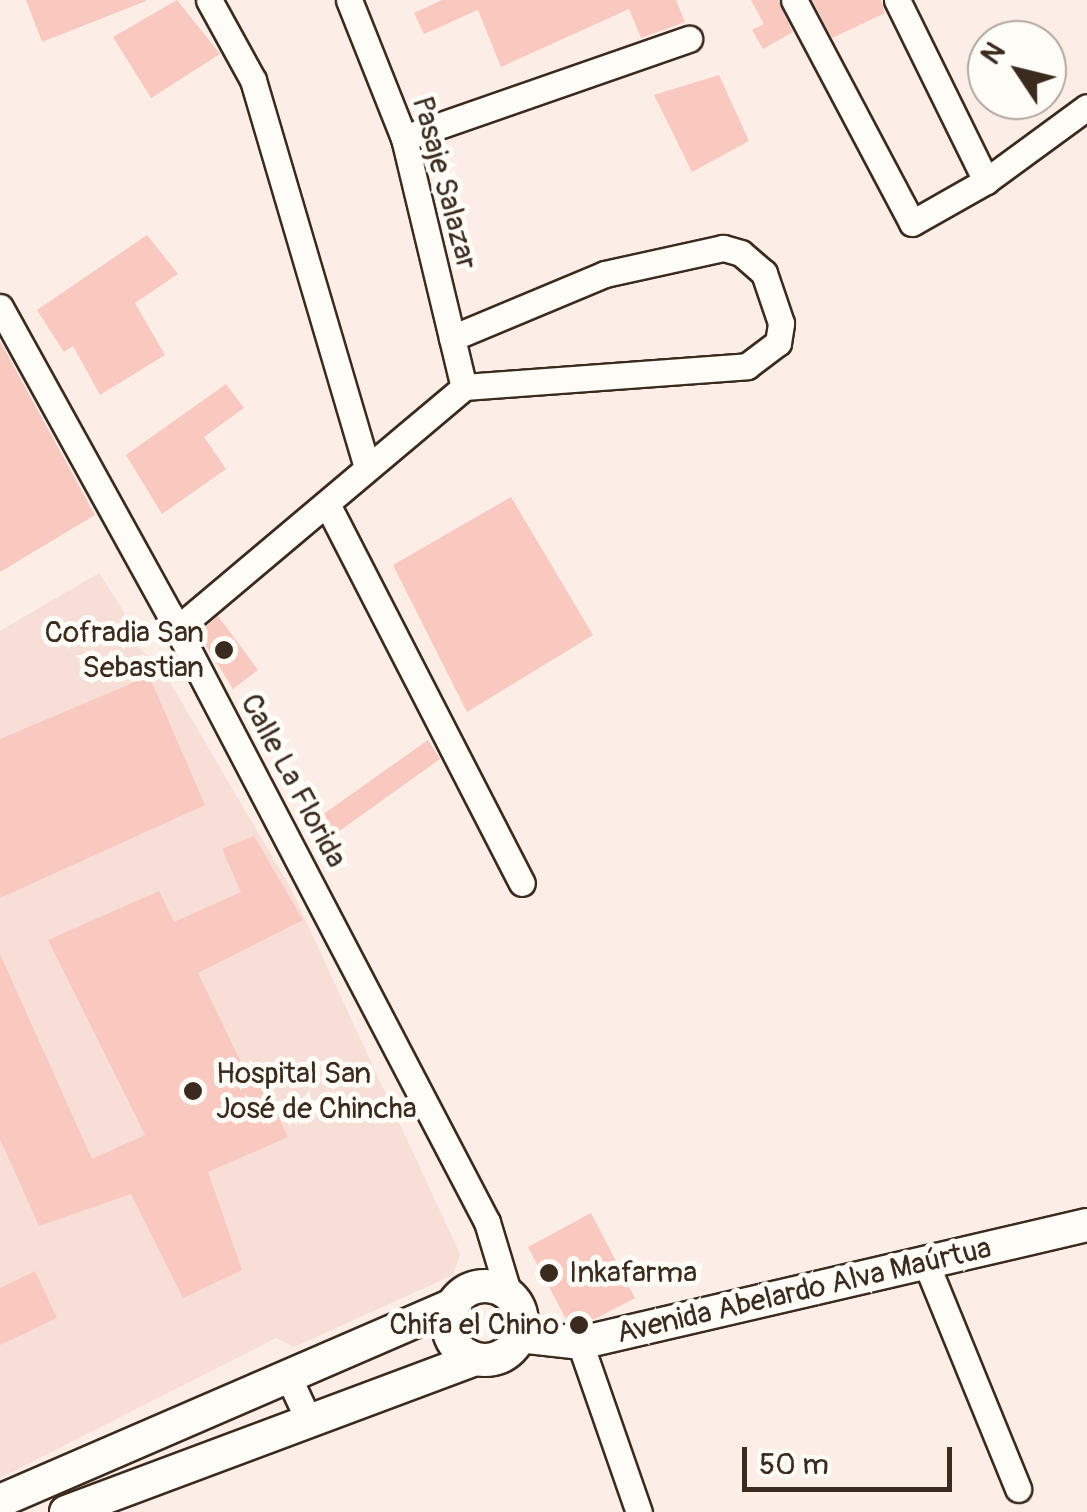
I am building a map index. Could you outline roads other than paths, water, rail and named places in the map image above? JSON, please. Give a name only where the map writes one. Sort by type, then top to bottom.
[{"type":"street","points":[[210,0],[253,80],[366,465]]},
{"type":"street","name":"Pasaje Salazar","points":[[349,0],[404,138],[464,387]]},
{"type":"street","points":[[794,0],[904,217],[924,219],[986,181],[1087,108]]},
{"type":"street","points":[[897,0],[986,181]]},
{"type":"street","points":[[404,138],[689,39]]},
{"type":"street","points":[[177,629],[327,504],[366,465],[464,387],[748,366],[778,344],[779,302],[764,273],[742,253],[723,248],[605,274],[452,338]]},
{"type":"street","name":"Calle La Florida","points":[[0,306],[177,629],[487,1222],[509,1295]]},
{"type":"street","points":[[327,504],[522,882]]},
{"type":"street","name":"Avenida Abelardo Alva Maúrtua","points":[[519,1336],[580,1343],[1087,1224]]},
{"type":"street","points":[[926,1263],[1018,1489]]},
{"type":"street","points":[[18,1501],[68,1470],[453,1305],[478,1287],[509,1295],[521,1314],[519,1336],[506,1353],[476,1358],[307,1417],[81,1509],[68,1470]]},
{"type":"street","points":[[453,1305],[451,1338],[476,1358]]},
{"type":"street","points":[[580,1343],[640,1512]]},
{"type":"street","points":[[288,1376],[307,1417]]},
{"type":"place","name":"Cofradia San Sebastian","points":[[224,650]]},
{"type":"place","name":"Hospital San José de Chincha","points":[[193,1091]]},
{"type":"place","name":"Inkafarma","points":[[549,1273]]},
{"type":"place","name":"Chifa el Chino","points":[[579,1325]]}]
